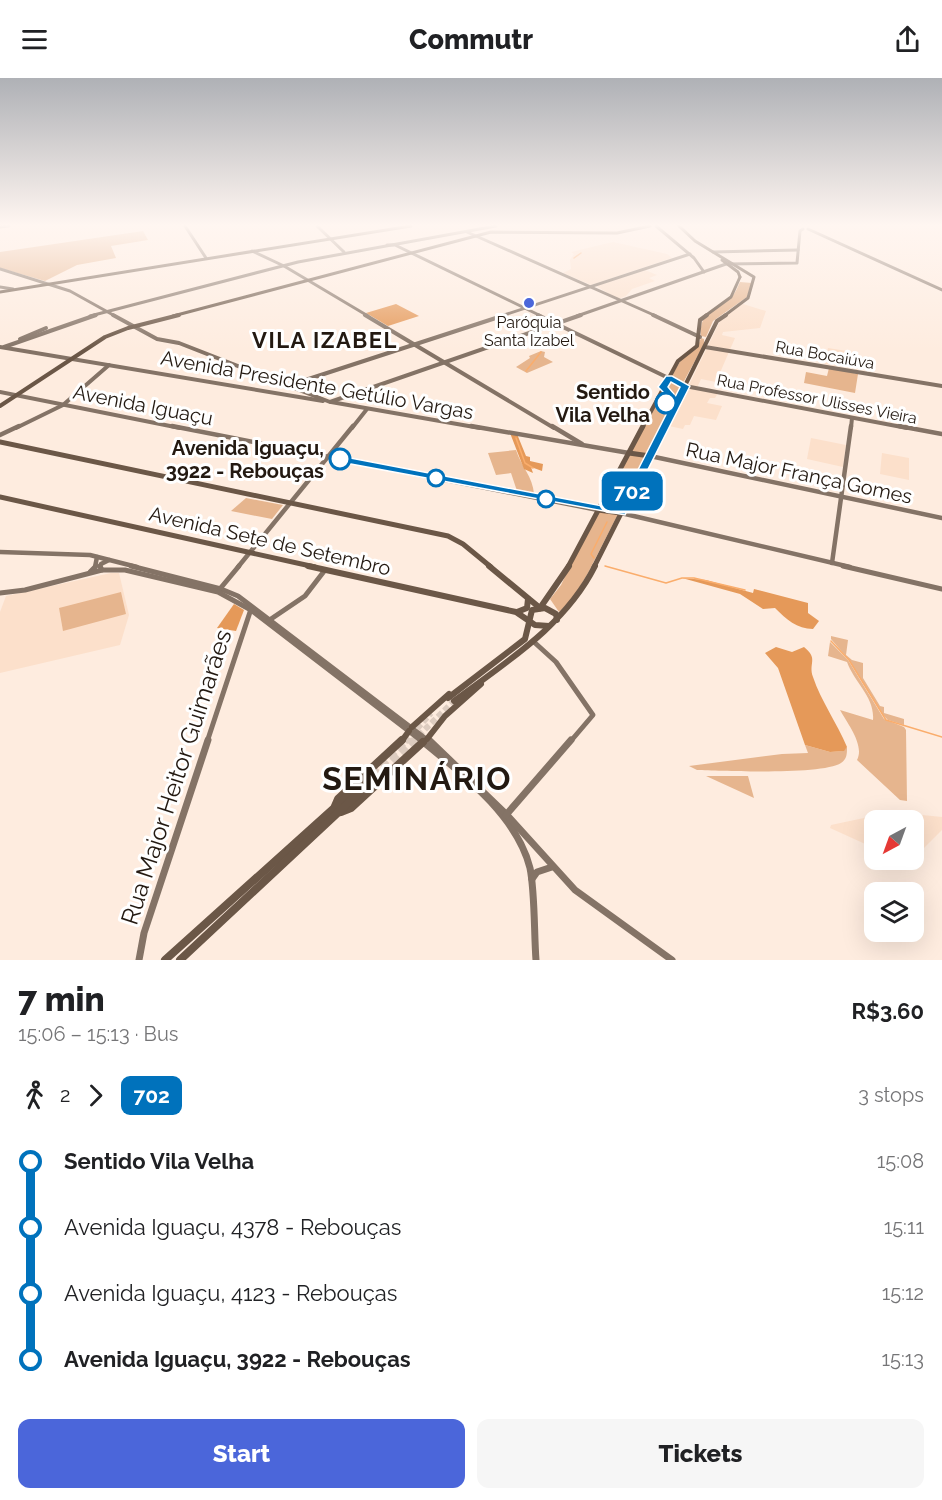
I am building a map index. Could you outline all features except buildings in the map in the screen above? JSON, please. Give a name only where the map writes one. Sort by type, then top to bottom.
[{"type":"main road","points":[[0,292],[147,267]]},
{"type":"main road","points":[[0,406],[114,333],[355,267]]},
{"type":"main road","points":[[731,267],[738,272],[742,281]]},
{"type":"main road","points":[[739,267],[754,277]]},
{"type":"main road","points":[[165,960],[335,812],[351,808],[425,741],[439,720],[476,689],[488,672],[525,639],[531,622],[530,614],[559,584],[679,360],[697,346],[700,336],[698,326],[700,320],[733,295],[742,281],[754,277]]},
{"type":"main road","points":[[451,699],[534,642],[554,624],[582,590],[718,320],[748,298],[754,277]]},
{"type":"main road","points":[[742,281],[754,283]]},
{"type":"main road","points":[[700,336],[709,339]]},
{"type":"main road","points":[[0,442],[440,534],[474,549]]},
{"type":"main road","points":[[628,453],[650,456]]},
{"type":"main road","name":"Avenida Sete de Setembro","points":[[0,497],[516,612],[531,622]]},
{"type":"main road","points":[[598,510],[621,513]]},
{"type":"main road","points":[[463,544],[516,586],[528,599],[555,612],[554,624]]},
{"type":"main road","points":[[516,612],[527,608],[528,599]]},
{"type":"main road","points":[[531,622],[542,627],[554,624]]},
{"type":"main road","points":[[529,630],[534,642]]},
{"type":"main road","points":[[335,812],[338,799],[398,746],[410,729],[466,680],[488,672]]},
{"type":"main road","points":[[180,960],[374,776]]},
{"type":"street","points":[[1,347],[70,319],[275,267]]},
{"type":"street","points":[[287,267],[584,445]]},
{"type":"street","name":"Rua Professor Ulisses Vieira","points":[[441,267],[685,386],[942,434]]},
{"type":"street","points":[[549,267],[700,336]]},
{"type":"street","points":[[287,386],[650,267]]},
{"type":"street","points":[[701,267],[704,272]]},
{"type":"street","points":[[330,402],[717,267]]},
{"type":"street","points":[[891,267],[942,290]]},
{"type":"street","points":[[0,269],[71,292],[148,337],[179,343],[322,400]]},
{"type":"street","points":[[0,287],[13,289]]},
{"type":"street","name":"Rua Bocaiúva","points":[[705,346],[942,387]]},
{"type":"street","name":"Avenida Presidente Getúlio Vargas","points":[[1,347],[628,453]]},
{"type":"street","points":[[0,435],[63,405],[109,365]]},
{"type":"street","name":"Avenida Iguaçu","points":[[0,392],[598,510]]},
{"type":"street","points":[[219,590],[367,409]]},
{"type":"street","points":[[832,563],[852,418]]},
{"type":"street","name":"Rua Major França Gomes","points":[[650,456],[942,518]]},
{"type":"street","points":[[621,513],[942,589]]},
{"type":"street","points":[[0,552],[97,557],[219,590],[252,608],[425,741],[506,815],[575,890],[672,960]]},
{"type":"street","points":[[88,573],[96,566],[97,557]]},
{"type":"street","points":[[102,570],[101,564],[109,560]]},
{"type":"street","points":[[0,593],[33,588],[102,570],[137,571],[219,590]]},
{"type":"street","points":[[268,621],[305,596],[325,570]]},
{"type":"street","name":"Rua Major Heitor Guimarães","points":[[139,960],[144,933],[252,608]]},
{"type":"street","points":[[506,815],[593,715],[556,662],[534,642]]},
{"type":"street","points":[[506,815],[524,850],[532,879],[536,960]]},
{"type":"street","points":[[532,879],[537,872],[552,867]]},
{"type":"shaded area","points":[[0,267],[73,267],[45,281]]},
{"type":"shaded area","points":[[571,267],[645,267],[591,285],[563,273]]},
{"type":"shaded area","points":[[645,270],[657,275],[649,278],[655,281],[632,289],[626,296],[618,299],[596,286]]},
{"type":"shaded area","points":[[740,282],[752,283],[747,297],[713,321],[706,337],[701,336],[703,320],[711,311],[728,301]]},
{"type":"shaded area","points":[[396,304],[419,316],[388,326],[366,313]]},
{"type":"shaded area","points":[[743,304],[766,311],[760,328],[723,332],[722,335],[735,338],[716,382],[701,379],[697,388],[718,393],[707,403],[722,406],[716,420],[694,416],[690,425],[685,425],[683,429],[669,426],[721,319]]},
{"type":"shaded area","points":[[701,338],[704,339],[704,344],[683,383],[671,377],[681,360],[697,348]]},
{"type":"shaded area","points":[[828,348],[859,353],[857,370],[825,364]]},
{"type":"shaded area","points":[[541,351],[545,352],[544,357],[553,362],[527,373],[516,367],[530,358],[529,356]]},
{"type":"shaded area","points":[[829,368],[858,374],[855,393],[804,383],[806,372],[827,376]]},
{"type":"shaded area","points":[[669,378],[682,386],[675,402],[588,573],[573,598],[559,612],[550,599],[561,585],[598,510]]},
{"type":"shaded area","points":[[510,433],[517,434],[530,461],[543,464],[542,471],[531,467],[533,473],[524,469]]},
{"type":"shaded area","points":[[811,438],[846,445],[843,467],[807,459]]},
{"type":"shaded area","points":[[516,450],[534,494],[517,491],[511,473],[496,475],[488,453]]},
{"type":"shaded area","points":[[882,453],[909,458],[909,480],[880,474]]},
{"type":"shaded area","points":[[246,498],[283,505],[272,519],[231,511]]},
{"type":"shaded area","points":[[119,573],[129,615],[120,645],[0,673],[0,612],[6,596]]},
{"type":"shaded area","points":[[682,578],[706,580],[753,593],[754,589],[808,603],[808,613],[819,621],[813,629],[802,627],[775,608],[763,609],[740,594]]},
{"type":"shaded area","points":[[121,592],[126,614],[63,631],[59,608]]},
{"type":"shaded area","points":[[234,604],[244,610],[236,631],[217,628]]},
{"type":"shaded area","points":[[831,636],[848,640],[846,655],[852,660],[863,663],[863,678],[880,706],[884,707],[884,713],[904,719],[904,725],[888,720],[882,714],[849,660]]},
{"type":"shaded area","points":[[830,642],[848,660],[884,719],[906,730],[907,801],[900,800],[857,760],[859,748],[857,741],[840,710],[873,720],[873,712],[871,704],[847,662],[828,656]]},
{"type":"shaded area","points":[[776,647],[792,652],[804,647],[811,655],[813,677],[847,747],[844,751],[830,752],[805,745],[778,668],[765,653]]},
{"type":"shaded area","points":[[805,745],[830,752],[843,751],[847,747],[846,756],[841,763],[831,767],[794,771],[697,770],[689,766],[782,754],[808,753]]},
{"type":"shaded area","points":[[706,776],[748,776],[754,798]]},
{"type":"shaded area","points":[[924,815],[942,817],[942,830],[924,848]]},
{"type":"shaded area","points":[[864,818],[864,843],[830,828],[831,825]]},
{"type":"waterway","points":[[526,371],[541,352]]},
{"type":"waterway","points":[[516,438],[525,463],[533,468]]},
{"type":"waterway","points":[[594,558],[591,554],[607,522]]},
{"type":"waterway","points":[[605,566],[666,583],[682,578],[694,578],[745,590]]},
{"type":"waterway","points":[[831,641],[849,660],[886,720],[942,737]]},
{"type":"tunnel","points":[[412,742],[454,701]]},
{"type":"tunnel","points":[[405,742],[431,713]]},
{"type":"tunnel","points":[[372,774],[406,740]]},
{"type":"tunnel","points":[[375,778],[414,740]]},
{"type":"bus line","name":"702","points":[[340,459],[621,513],[685,386],[669,378],[663,387],[670,394],[666,403]]},
{"type":"place","name":"Paróquia Santa Izabel","points":[[529,303]]},
{"type":"place","name":"Sentido Vila Velha","points":[[666,403]]},
{"type":"place","name":"Avenida Iguaçu, 3922 - Rebouças","points":[[340,459]]},
{"type":"district","name":"VILA IZABEL","points":[[325,340]]},
{"type":"district","name":"SEMINÁRIO","points":[[417,778]]}]
